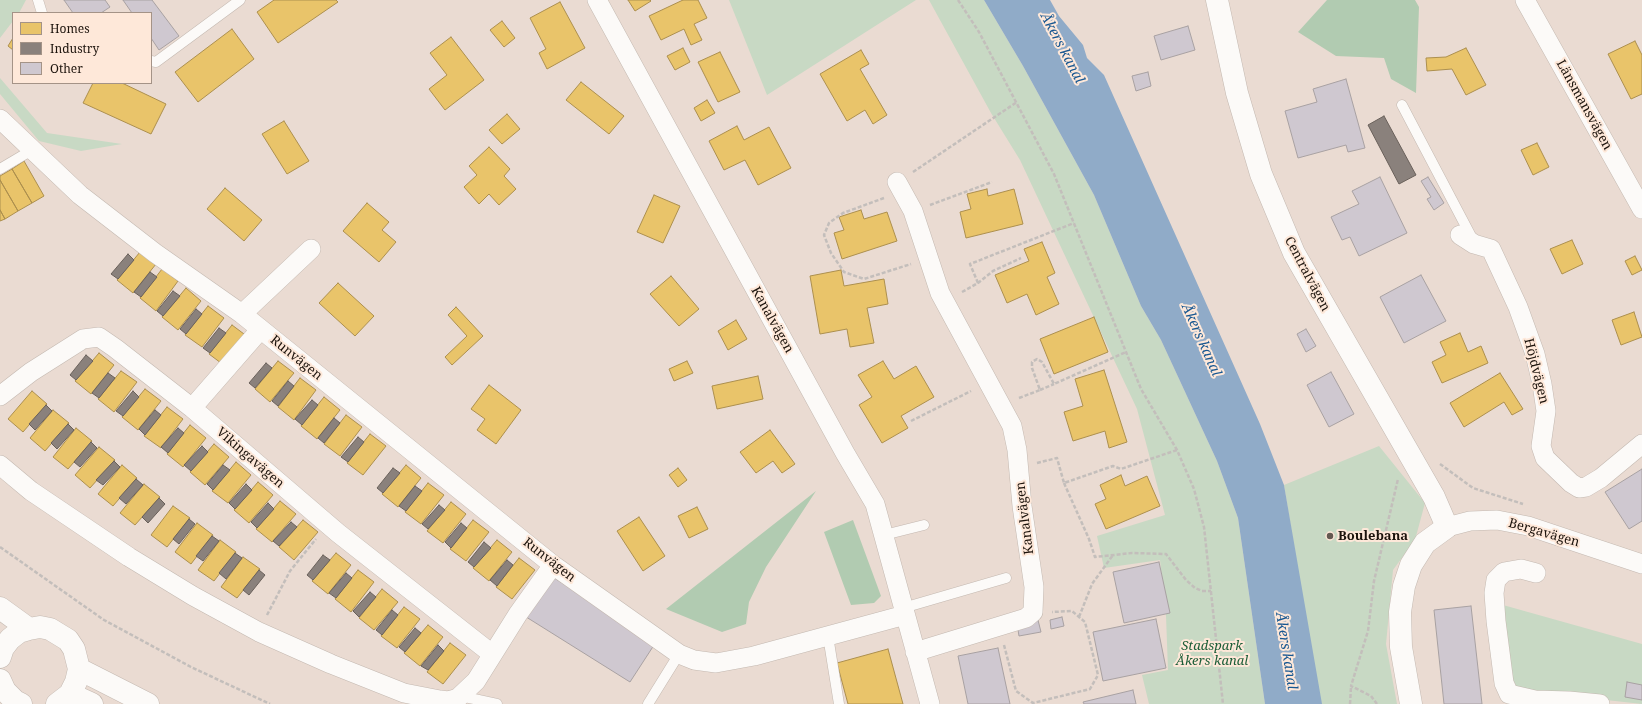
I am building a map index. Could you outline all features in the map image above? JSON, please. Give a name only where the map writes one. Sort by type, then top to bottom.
[{"type":"street","name":"Kanalvägen","points":[[596,0],[841,446],[875,504],[930,704]]},
{"type":"street","name":"Centralvägen","points":[[1217,0],[1241,107],[1261,174],[1294,253],[1434,497],[1447,527]]},
{"type":"street","name":"Länsmansvägen","points":[[1526,0],[1642,209]]},
{"type":"street","name":"Runvägen","points":[[0,119],[80,195],[155,252],[242,314],[553,565],[679,654],[694,660],[716,663],[754,656],[828,636],[904,612]]},
{"type":"street","name":"Kanalvägen","points":[[899,186],[913,212],[940,293],[989,382],[1003,412],[1012,426],[1019,468],[1022,506],[1034,587],[1033,612]]},
{"type":"street","name":"Höjdvägen","points":[[1467,239],[1491,249],[1518,307],[1535,354],[1546,411],[1541,446],[1545,458],[1571,483],[1579,488],[1586,487],[1601,478],[1642,444]]},
{"type":"street","points":[[242,314],[311,249]]},
{"type":"street","points":[[192,408],[260,330]]},
{"type":"street","name":"Vikingavägen","points":[[0,396],[31,372],[83,339],[99,337],[192,408],[328,525],[492,654]]},
{"type":"street","points":[[0,465],[31,491],[129,557],[193,596],[259,632],[331,664],[404,693],[448,701],[460,696],[476,681],[492,654],[553,565]]},
{"type":"street","name":"Bergavägen","points":[[1411,704],[1401,647],[1400,612],[1404,586],[1411,565],[1425,543],[1447,527],[1470,521],[1497,520],[1528,526],[1642,564]]},
{"type":"street","points":[[1536,573],[1521,569],[1504,572],[1496,580],[1494,593],[1496,621],[1504,684],[1509,694],[1535,700],[1600,704]]},
{"type":"street","points":[[0,608],[29,629]]},
{"type":"street","points":[[915,652],[1000,627],[1026,618],[1033,612]]},
{"type":"street","points":[[1,650],[10,639],[19,632],[29,629],[40,627],[60,633],[74,648],[79,669],[76,682],[63,699],[92,704]]},
{"type":"street","points":[[79,669],[148,704]]},
{"type":"lane","points":[[38,0],[42,12]]},
{"type":"lane","points":[[152,61],[156,62],[240,0]]},
{"type":"lane","points":[[1402,106],[1467,239]]},
{"type":"lane","points":[[0,169],[32,150]]},
{"type":"lane","points":[[884,535],[924,525]]},
{"type":"lane","points":[[904,612],[1006,578]]},
{"type":"lane","points":[[828,636],[839,704]]},
{"type":"lane","points":[[648,704],[679,654]]},
{"type":"lane","points":[[460,696],[497,704]]},
{"type":"path","points":[[958,0],[978,32],[1017,102],[1054,174],[1141,389],[1177,450],[1194,489],[1204,527],[1223,704]]},
{"type":"path","points":[[928,259],[864,279],[844,272],[830,253],[824,235],[829,222],[843,214],[877,201],[1017,102]]},
{"type":"path","points":[[913,212],[992,182]]},
{"type":"path","points":[[1021,258],[993,271],[978,283],[970,264],[1074,223]]},
{"type":"path","points":[[1003,412],[1015,400],[1126,352]]},
{"type":"path","points":[[1040,390],[1032,368],[1032,362],[1036,359],[1042,362],[1054,384]]},
{"type":"path","points":[[911,421],[989,382]]},
{"type":"path","points":[[1064,483],[1113,466],[1121,469],[1177,450]]},
{"type":"path","points":[[1019,468],[1057,458],[1064,483],[1089,538],[1095,557],[1132,552],[1166,554],[1186,580],[1195,588],[1202,591],[1211,591]]},
{"type":"path","points":[[1350,704],[1351,686],[1368,631],[1374,581],[1398,478],[1436,461],[1473,488],[1525,504]]},
{"type":"path","points":[[270,609],[290,571],[328,525]]},
{"type":"path","points":[[0,547],[104,620],[190,667],[270,704]]},
{"type":"path","points":[[1079,617],[1092,584],[1113,555]]},
{"type":"path","points":[[1000,627],[1016,691],[1034,704],[1090,689],[1098,675],[1085,622],[1072,611],[1040,614],[1033,612]]},
{"type":"path","points":[[1351,686],[1371,696],[1377,704]]},
{"type":"green space","points":[[0,0],[26,0],[20,12],[12,12],[12,22],[0,38]]},
{"type":"green space","points":[[729,0],[916,0],[767,95]]},
{"type":"green space","name":"Stadspark Åkers kanal","points":[[929,0],[984,0],[1023,66],[1094,195],[1141,306],[1161,340],[1217,461],[1238,518],[1265,704],[1149,704],[1142,675],[1168,670],[1166,616],[1160,560],[1104,568],[1097,536],[1165,515],[1137,409],[1020,160],[991,113]]},
{"type":"green space","points":[[1327,0],[1415,0],[1419,7],[1416,93],[1391,79],[1384,58],[1336,56],[1298,32]]},
{"type":"green space","points":[[0,78],[47,133],[122,144],[81,151],[39,141],[0,94]]},
{"type":"green space","points":[[1379,446],[1425,503],[1415,540],[1393,570],[1386,644],[1397,704],[1320,704],[1284,485]]},
{"type":"green space","points":[[816,491],[766,567],[749,602],[746,624],[722,632],[666,609]]},
{"type":"green space","points":[[853,520],[881,596],[874,603],[851,605],[824,532]]},
{"type":"green space","points":[[1503,605],[1642,644],[1642,704],[1516,690],[1508,675]]},
{"type":"water","name":"Åkers kanal","points":[[984,0],[1050,0],[1059,16],[1083,45],[1087,58],[1104,75],[1260,424],[1284,485],[1322,704],[1265,704],[1238,518],[1217,461],[1161,340],[1141,306],[1094,195],[1023,66]]},
{"type":"building: Homes","points":[[274,0],[336,0],[338,2],[278,43],[257,12]]},
{"type":"building: Homes","points":[[628,0],[650,0],[651,1],[635,11]]},
{"type":"building: Homes","points":[[683,0],[698,0],[707,18],[694,24],[702,40],[691,45],[684,29],[661,40],[649,16]]},
{"type":"building: Homes","points":[[560,2],[585,48],[547,69],[539,53],[546,49],[530,18]]},
{"type":"building: Homes","points":[[502,21],[515,38],[504,47],[490,30]]},
{"type":"building: Homes","points":[[232,29],[254,59],[198,102],[175,72]]},
{"type":"building: Homes","points":[[451,37],[484,80],[445,110],[429,89],[447,75],[430,53]]},
{"type":"building: Homes","points":[[12,40],[12,49],[8,46]]},
{"type":"building: Homes","points":[[1635,41],[1642,55],[1642,94],[1631,99],[1608,54]]},
{"type":"building: Homes","points":[[683,48],[690,62],[675,70],[667,56]]},
{"type":"building: Homes","points":[[1466,48],[1486,85],[1466,95],[1452,69],[1427,71],[1426,58],[1446,57]]},
{"type":"building: Homes","points":[[861,50],[869,64],[860,69],[887,115],[873,124],[865,110],[847,121],[820,74]]},
{"type":"building: Homes","points":[[720,52],[740,92],[718,102],[698,62]]},
{"type":"building: Homes","points":[[581,82],[624,116],[609,134],[566,100]]},
{"type":"building: Homes","points":[[92,84],[124,84],[166,104],[151,134],[83,103]]},
{"type":"building: Homes","points":[[707,100],[715,113],[701,121],[694,108]]},
{"type":"building: Homes","points":[[507,114],[520,129],[502,144],[489,130]]},
{"type":"building: Homes","points":[[284,121],[309,161],[287,174],[262,134]]},
{"type":"building: Homes","points":[[737,126],[744,140],[769,127],[791,168],[758,185],[745,160],[724,170],[709,141]]},
{"type":"building: Homes","points":[[1537,143],[1549,167],[1533,175],[1521,150]]},
{"type":"building: Homes","points":[[489,147],[510,169],[504,176],[516,189],[499,205],[489,194],[479,204],[464,187],[477,175],[469,166]]},
{"type":"building: Homes","points":[[24,161],[44,196],[32,203],[12,169]]},
{"type":"building: Homes","points":[[12,169],[32,203],[18,211],[0,180],[0,176]]},
{"type":"building: Homes","points":[[0,180],[18,211],[5,219],[0,210]]},
{"type":"building: Homes","points":[[225,188],[262,220],[244,241],[207,209]]},
{"type":"building: Homes","points":[[987,189],[988,196],[1014,189],[1023,224],[966,238],[960,212],[971,209],[967,194]]},
{"type":"building: Homes","points":[[654,195],[680,206],[663,243],[637,232]]},
{"type":"building: Homes","points":[[367,203],[389,222],[382,230],[396,242],[379,262],[343,231]]},
{"type":"building: Homes","points":[[0,210],[5,219],[0,221]]},
{"type":"building: Homes","points":[[861,210],[864,219],[887,212],[897,241],[842,259],[834,233],[844,230],[839,217]]},
{"type":"building: Homes","points":[[1572,240],[1583,264],[1562,274],[1550,249]]},
{"type":"building: Homes","points":[[1042,242],[1055,273],[1047,277],[1059,304],[1036,315],[1027,294],[1007,303],[995,275],[1029,261],[1024,249]]},
{"type":"building: Homes","points":[[140,252],[156,264],[133,293],[117,280]]},
{"type":"building: Homes","points":[[1635,256],[1642,270],[1632,275],[1625,261]]},
{"type":"building: Homes","points":[[162,269],[178,281],[156,311],[140,298]]},
{"type":"building: Homes","points":[[841,270],[844,286],[884,279],[888,304],[867,308],[874,343],[850,347],[847,329],[820,334],[810,276]]},
{"type":"building: Homes","points":[[671,276],[699,309],[679,326],[650,294]]},
{"type":"building: Homes","points":[[338,283],[374,316],[355,336],[319,303]]},
{"type":"building: Homes","points":[[186,288],[201,301],[178,330],[162,317]]},
{"type":"building: Homes","points":[[208,306],[224,318],[202,347],[185,335]]},
{"type":"building: Homes","points":[[456,307],[483,336],[452,365],[445,357],[467,336],[448,315]]},
{"type":"building: Homes","points":[[1634,312],[1642,337],[1621,345],[1612,320]]},
{"type":"building: Homes","points":[[1094,317],[1108,352],[1054,374],[1040,339]]},
{"type":"building: Homes","points":[[736,320],[747,339],[728,350],[718,331]]},
{"type":"building: Homes","points":[[232,325],[248,337],[225,366],[209,354]]},
{"type":"building: Homes","points":[[1460,333],[1468,352],[1481,346],[1488,363],[1442,383],[1432,362],[1446,355],[1440,342]]},
{"type":"building: Homes","points":[[99,353],[114,365],[91,394],[75,381]]},
{"type":"building: Homes","points":[[278,361],[294,373],[270,402],[255,389]]},
{"type":"building: Homes","points":[[687,361],[693,373],[674,381],[669,369]]},
{"type":"building: Homes","points":[[883,361],[894,379],[916,366],[934,397],[901,416],[908,428],[882,443],[859,405],[872,397],[858,375]]},
{"type":"building: Homes","points":[[1104,370],[1127,442],[1109,448],[1105,431],[1073,441],[1064,412],[1083,406],[1075,379]]},
{"type":"building: Homes","points":[[121,371],[137,382],[114,412],[98,399]]},
{"type":"building: Homes","points":[[1500,373],[1523,409],[1512,415],[1504,402],[1464,427],[1450,403]]},
{"type":"building: Homes","points":[[758,376],[763,399],[717,409],[712,386]]},
{"type":"building: Homes","points":[[300,378],[316,390],[294,420],[278,407]]},
{"type":"building: Homes","points":[[489,385],[521,410],[496,444],[477,430],[485,419],[471,409]]},
{"type":"building: Homes","points":[[145,389],[161,401],[138,430],[122,417]]},
{"type":"building: Homes","points":[[32,391],[47,404],[23,432],[8,419]]},
{"type":"building: Homes","points":[[324,397],[340,410],[317,439],[301,426]]},
{"type":"building: Homes","points":[[167,407],[183,419],[161,448],[144,436]]},
{"type":"building: Homes","points":[[53,410],[69,423],[45,451],[30,438]]},
{"type":"building: Homes","points":[[346,415],[362,427],[340,456],[324,444]]},
{"type":"building: Homes","points":[[190,425],[206,438],[183,467],[167,454]]},
{"type":"building: Homes","points":[[76,428],[92,441],[68,469],[53,457]]},
{"type":"building: Homes","points":[[770,430],[795,464],[782,473],[773,461],[756,473],[740,452]]},
{"type":"building: Homes","points":[[370,434],[386,446],[363,475],[347,463]]},
{"type":"building: Homes","points":[[214,444],[229,457],[205,485],[190,472]]},
{"type":"building: Homes","points":[[99,447],[115,460],[90,488],[75,475]]},
{"type":"building: Homes","points":[[236,462],[251,475],[228,503],[212,491]]},
{"type":"building: Homes","points":[[122,465],[137,478],[113,506],[98,494]]},
{"type":"building: Homes","points":[[406,465],[421,478],[398,507],[382,494]]},
{"type":"building: Homes","points":[[678,468],[687,480],[678,487],[669,475]]},
{"type":"building: Homes","points":[[1121,475],[1125,486],[1147,476],[1160,506],[1106,529],[1095,504],[1106,499],[1100,485]]},
{"type":"building: Homes","points":[[258,482],[273,495],[249,523],[234,510]]},
{"type":"building: Homes","points":[[428,483],[444,495],[421,524],[405,512]]},
{"type":"building: Homes","points":[[144,484],[160,497],[135,525],[120,513]]},
{"type":"building: Homes","points":[[280,501],[296,514],[272,542],[256,529]]},
{"type":"building: Homes","points":[[451,502],[466,514],[443,543],[427,531]]},
{"type":"building: Homes","points":[[173,506],[190,518],[167,547],[151,535]]},
{"type":"building: Homes","points":[[697,507],[708,529],[689,538],[678,516]]},
{"type":"building: Homes","points":[[639,517],[665,556],[643,571],[617,531]]},
{"type":"building: Homes","points":[[303,520],[318,532],[294,560],[279,547]]},
{"type":"building: Homes","points":[[473,520],[489,532],[466,561],[450,549]]},
{"type":"building: Homes","points":[[197,523],[213,535],[191,564],[175,552]]},
{"type":"building: Homes","points":[[220,540],[236,552],[214,581],[198,570]]},
{"type":"building: Homes","points":[[497,540],[512,552],[489,581],[473,568]]},
{"type":"building: Homes","points":[[336,553],[351,565],[328,594],[312,581]]},
{"type":"building: Homes","points":[[243,557],[260,569],[237,598],[221,587]]},
{"type":"building: Homes","points":[[519,558],[535,570],[512,599],[496,587]]},
{"type":"building: Homes","points":[[358,570],[374,582],[351,612],[335,599]]},
{"type":"building: Homes","points":[[382,589],[398,602],[374,630],[359,618]]},
{"type":"building: Homes","points":[[404,607],[420,619],[397,648],[381,636]]},
{"type":"building: Homes","points":[[428,625],[443,637],[420,666],[404,653]]},
{"type":"building: Homes","points":[[450,643],[466,655],[443,684],[427,672]]},
{"type":"building: Homes","points":[[888,649],[903,704],[848,704],[837,663]]},
{"type":"building: Industry","points":[[1384,116],[1416,175],[1399,184],[1368,125]]},
{"type":"building: Industry","points":[[128,254],[134,260],[118,279],[111,274]]},
{"type":"building: Industry","points":[[150,272],[157,277],[141,297],[134,292]]},
{"type":"building: Industry","points":[[173,291],[180,296],[163,316],[157,311]]},
{"type":"building: Industry","points":[[196,309],[202,314],[186,334],[180,329]]},
{"type":"building: Industry","points":[[219,328],[226,333],[210,353],[203,348]]},
{"type":"building: Industry","points":[[86,355],[93,361],[76,380],[70,375]]},
{"type":"building: Industry","points":[[266,363],[272,368],[255,388],[249,383]]},
{"type":"building: Industry","points":[[108,373],[115,378],[99,398],[92,393]]},
{"type":"building: Industry","points":[[288,381],[294,386],[278,406],[272,401]]},
{"type":"building: Industry","points":[[133,391],[139,397],[123,416],[116,411]]},
{"type":"building: Industry","points":[[312,400],[318,405],[302,425],[295,419]]},
{"type":"building: Industry","points":[[46,405],[52,411],[35,430],[29,424]]},
{"type":"building: Industry","points":[[155,410],[161,415],[145,435],[139,429]]},
{"type":"building: Industry","points":[[334,418],[340,423],[324,443],[318,438]]},
{"type":"building: Industry","points":[[68,424],[74,430],[57,449],[51,443]]},
{"type":"building: Industry","points":[[178,428],[184,433],[168,453],[161,447]]},
{"type":"building: Industry","points":[[358,437],[364,442],[348,462],[341,457]]},
{"type":"building: Industry","points":[[91,442],[97,448],[80,467],[74,462]]},
{"type":"building: Industry","points":[[202,446],[208,452],[191,471],[184,465]]},
{"type":"building: Industry","points":[[114,461],[120,467],[103,485],[96,480]]},
{"type":"building: Industry","points":[[223,465],[230,470],[213,490],[207,484]]},
{"type":"building: Industry","points":[[393,468],[400,473],[383,493],[377,488]]},
{"type":"building: Industry","points":[[136,479],[143,485],[126,504],[119,498]]},
{"type":"building: Industry","points":[[246,484],[252,490],[235,509],[229,503]]},
{"type":"building: Industry","points":[[415,486],[422,491],[406,511],[399,506]]},
{"type":"building: Industry","points":[[159,498],[165,504],[148,523],[142,517]]},
{"type":"building: Industry","points":[[268,503],[274,509],[257,528],[251,522]]},
{"type":"building: Industry","points":[[439,505],[445,510],[428,529],[422,524]]},
{"type":"building: Industry","points":[[189,519],[195,524],[179,544],[173,539]]},
{"type":"building: Industry","points":[[291,522],[297,527],[279,546],[273,541]]},
{"type":"building: Industry","points":[[461,523],[467,528],[451,548],[445,542]]},
{"type":"building: Industry","points":[[212,536],[219,541],[203,561],[196,556]]},
{"type":"building: Industry","points":[[484,542],[491,548],[474,567],[468,562]]},
{"type":"building: Industry","points":[[235,553],[242,558],[226,579],[219,573]]},
{"type":"building: Industry","points":[[323,555],[330,560],[313,580],[307,575]]},
{"type":"building: Industry","points":[[507,560],[513,565],[497,586],[490,580]]},
{"type":"building: Industry","points":[[259,570],[265,575],[249,595],[243,590]]},
{"type":"building: Industry","points":[[346,573],[352,578],[336,598],[329,593]]},
{"type":"building: Industry","points":[[370,592],[376,597],[359,617],[353,611]]},
{"type":"building: Industry","points":[[392,610],[398,615],[382,635],[376,630]]},
{"type":"building: Industry","points":[[415,628],[421,633],[405,652],[399,647]]},
{"type":"building: Industry","points":[[438,645],[444,651],[428,670],[421,666]]},
{"type":"building: Other","points":[[64,0],[105,0],[110,7],[102,12],[72,12]]},
{"type":"building: Other","points":[[123,0],[152,0],[179,36],[159,50],[152,40],[152,12],[131,12]]},
{"type":"building: Other","points":[[1188,26],[1195,50],[1161,60],[1154,36]]},
{"type":"building: Other","points":[[1148,72],[1151,86],[1136,91],[1132,76]]},
{"type":"building: Other","points":[[1346,79],[1365,148],[1348,152],[1346,145],[1298,158],[1285,111],[1317,102],[1313,89]]},
{"type":"building: Other","points":[[1380,177],[1407,233],[1359,256],[1350,237],[1342,240],[1331,217],[1359,204],[1352,191]]},
{"type":"building: Other","points":[[1428,177],[1444,203],[1434,210],[1427,199],[1431,197],[1421,181]]},
{"type":"building: Other","points":[[1421,275],[1446,321],[1404,343],[1380,297]]},
{"type":"building: Other","points":[[1306,329],[1316,346],[1306,352],[1297,334]]},
{"type":"building: Other","points":[[1331,372],[1354,414],[1329,427],[1307,385]]},
{"type":"building: Other","points":[[1642,469],[1642,521],[1629,529],[1605,492]]},
{"type":"building: Other","points":[[1159,562],[1170,613],[1124,623],[1113,572]]},
{"type":"building: Other","points":[[548,574],[656,642],[630,682],[523,615]]},
{"type":"building: Other","points":[[1471,606],[1482,704],[1444,704],[1434,610]]},
{"type":"building: Other","points":[[1062,617],[1064,626],[1051,629],[1050,620]]},
{"type":"building: Other","points":[[1156,619],[1166,668],[1103,681],[1093,632]]},
{"type":"building: Other","points":[[1038,620],[1041,632],[1019,636],[1017,624]]},
{"type":"building: Other","points":[[998,648],[1010,704],[968,704],[958,656]]},
{"type":"building: Other","points":[[1627,682],[1642,685],[1642,700],[1625,697]]},
{"type":"building: Other","points":[[1133,690],[1136,704],[1084,704],[1083,702]]},
{"type":"place","name":"Boulebana","points":[[1330,536]]}]
